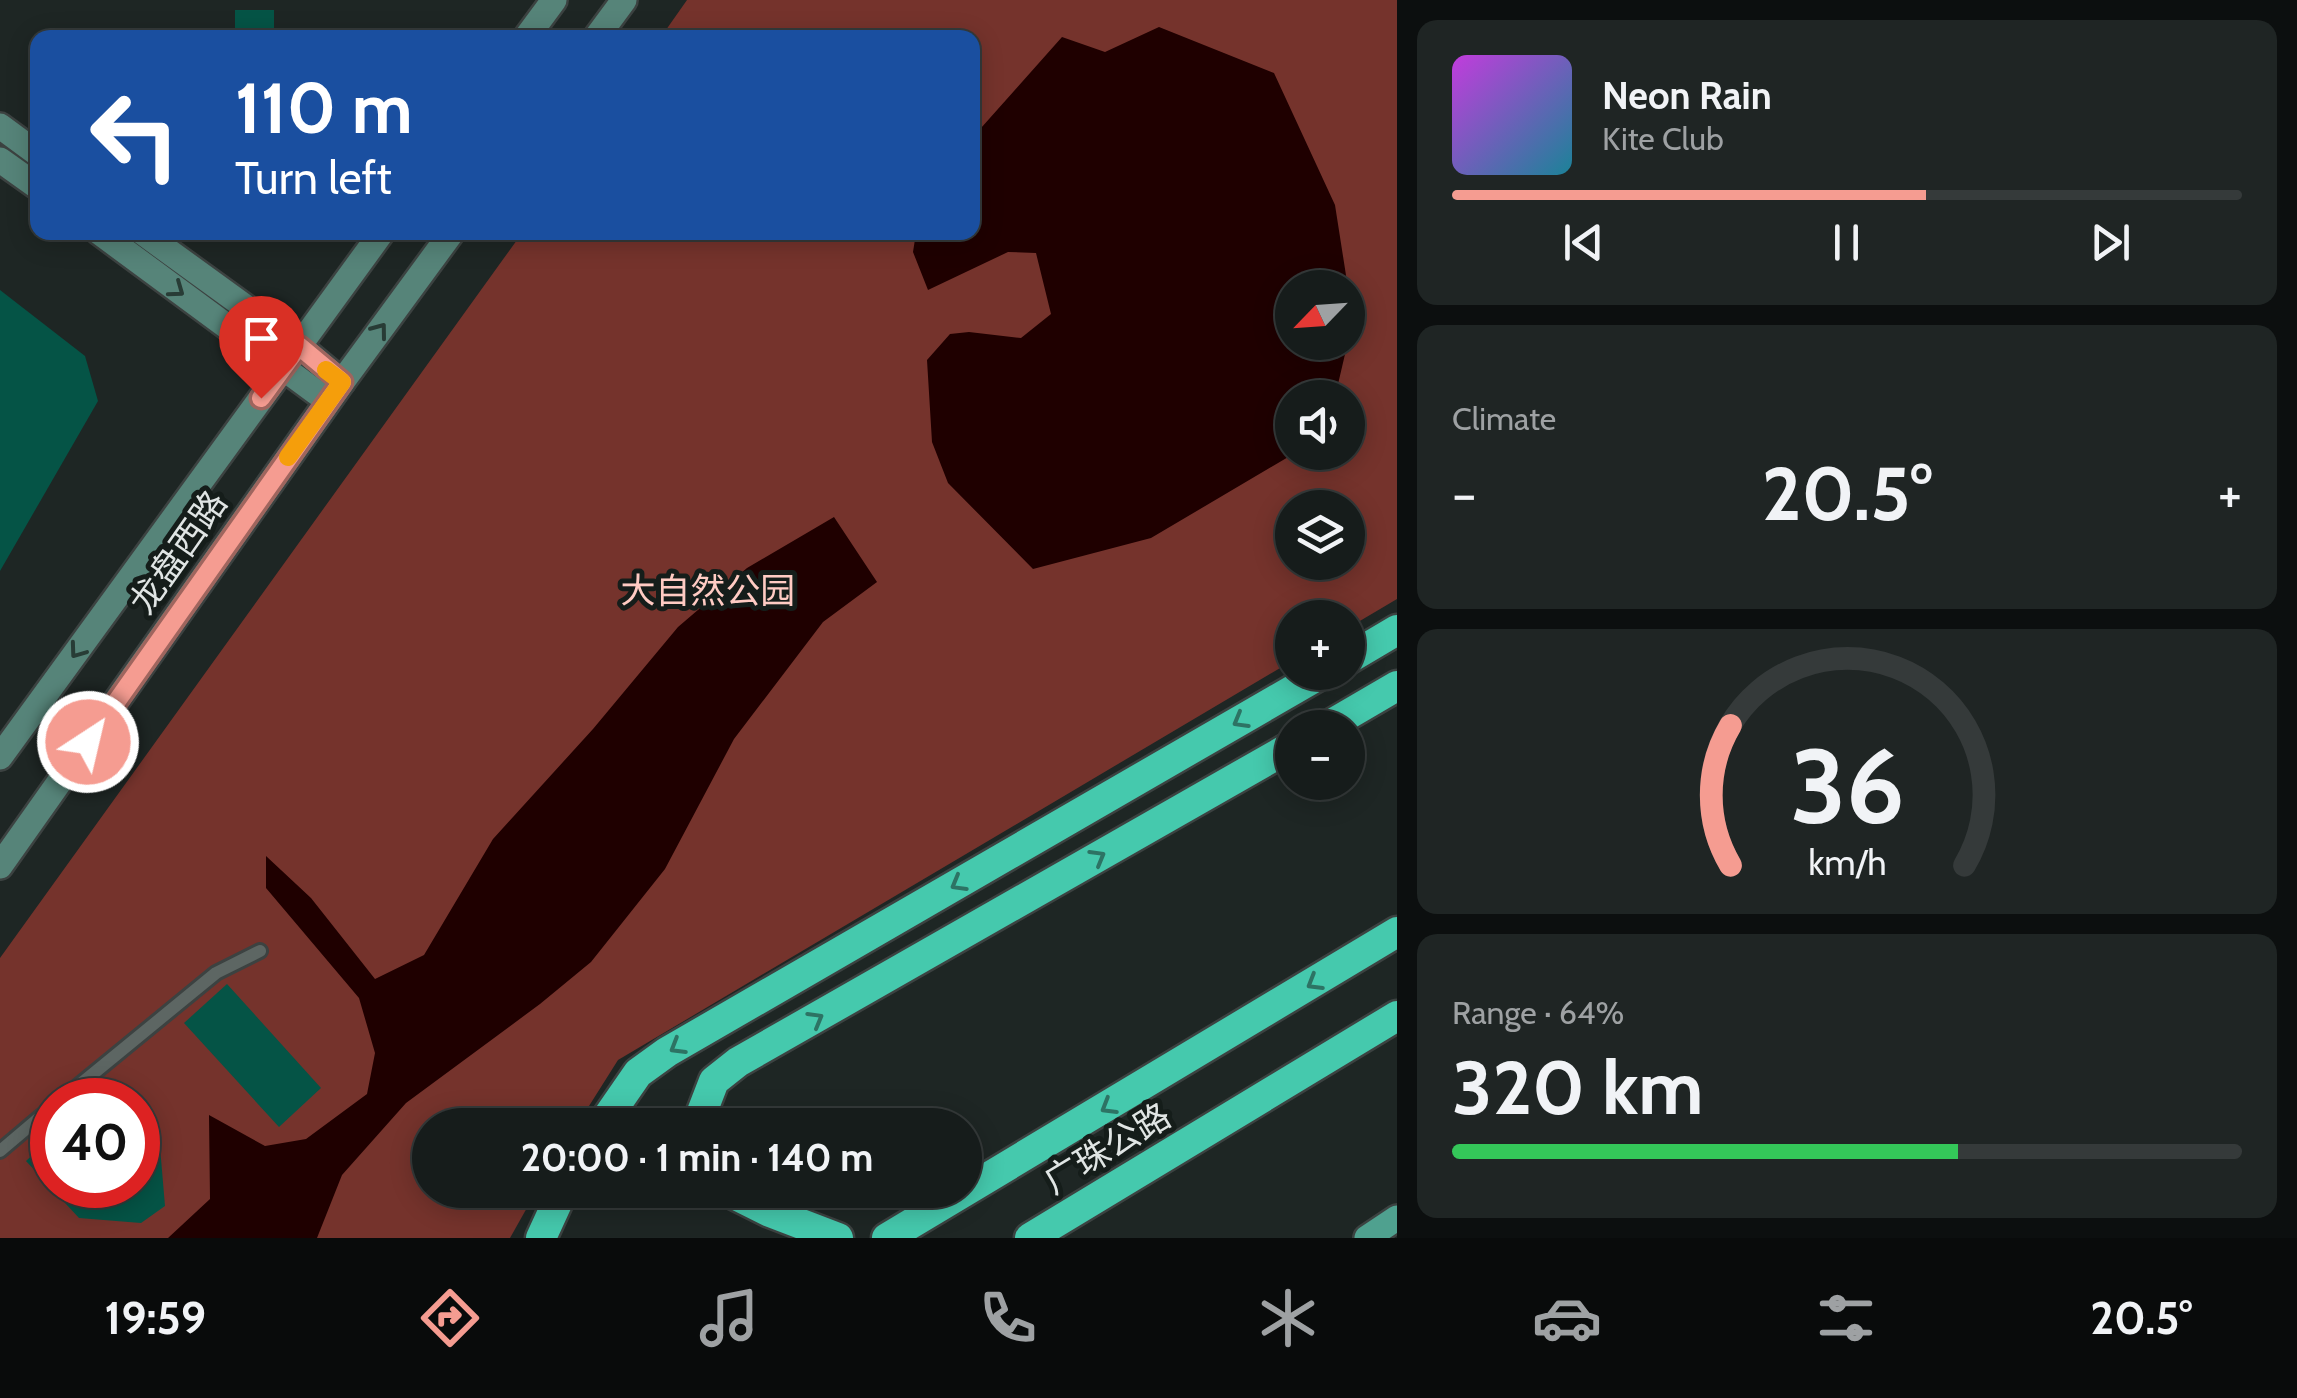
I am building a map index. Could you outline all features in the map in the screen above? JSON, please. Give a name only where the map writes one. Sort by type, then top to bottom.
[{"type":"highway","points":[[1365,649],[1397,630]]},
{"type":"highway","points":[[1356,710],[1397,686]]},
{"type":"highway","points":[[614,1108],[638,1073],[667,1052],[1293,690]]},
{"type":"highway","points":[[704,1108],[714,1081],[738,1062],[1275,756]]},
{"type":"highway","points":[[887,1238],[1397,932]]},
{"type":"highway","name":"广珠公路","points":[[1030,1238],[1397,1016]]},
{"type":"highway","points":[[541,1238],[555,1208]]},
{"type":"highway","points":[[762,1208],[838,1238]]},
{"type":"main road","points":[[1367,1238],[1397,1218]]},
{"type":"street","points":[[532,30],[554,0]]},
{"type":"street","points":[[602,30],[624,0]]},
{"type":"street","points":[[0,126],[30,148]]},
{"type":"street","points":[[0,160],[30,181]]},
{"type":"street","points":[[110,240],[282,368],[335,391]]},
{"type":"street","points":[[153,240],[299,346],[335,391]]},
{"type":"street","name":"龙盘西路","points":[[0,757],[376,240]]},
{"type":"street","name":"龙盘西路","points":[[0,866],[446,240]]},
{"type":"lane","points":[[89,1078],[216,973],[260,951]]},
{"type":"lane","points":[[0,1150],[30,1125]]},
{"type":"green space","name":"大自然公园","points":[[687,0],[1397,0],[1397,599],[1365,618],[1365,600],[1275,600],[1275,671],[618,1060],[588,1108],[412,1108],[412,1208],[527,1208],[510,1238],[0,1238],[0,958],[517,240],[980,240],[980,30],[666,30]]},
{"type":"shaded area","points":[[1159,27],[1274,73],[1335,205],[1345,270],[1275,270],[1275,360],[1344,360],[1339,380],[1275,380],[1275,465],[1151,538],[1033,569],[948,483],[932,442],[927,360],[950,334],[969,332],[1021,338],[1051,314],[1036,253],[1008,252],[928,290],[913,252],[915,240],[980,240],[980,129],[1062,37],[1105,52]]},
{"type":"shaded area","points":[[834,517],[877,582],[823,622],[734,739],[665,869],[591,962],[406,1103],[342,1175],[317,1238],[168,1238],[210,1199],[209,1115],[265,1146],[306,1139],[367,1094],[375,1053],[359,998],[266,888],[266,856],[311,898],[375,979],[424,955],[493,839],[593,729],[678,627],[747,568]]},
{"type":"building","points":[[235,10],[274,10],[274,30],[235,30]]},
{"type":"building","points":[[0,290],[85,356],[98,401],[0,571]]},
{"type":"building","points":[[227,984],[321,1088],[279,1127],[184,1023]]},
{"type":"building","points":[[160,1147],[165,1206],[141,1223],[79,1218],[70,1208],[160,1208]]},
{"type":"slow traffic","points":[[288,457],[342,382],[326,370]]},
{"type":"route","points":[[88,742],[342,382],[299,346],[261,398]]}]
